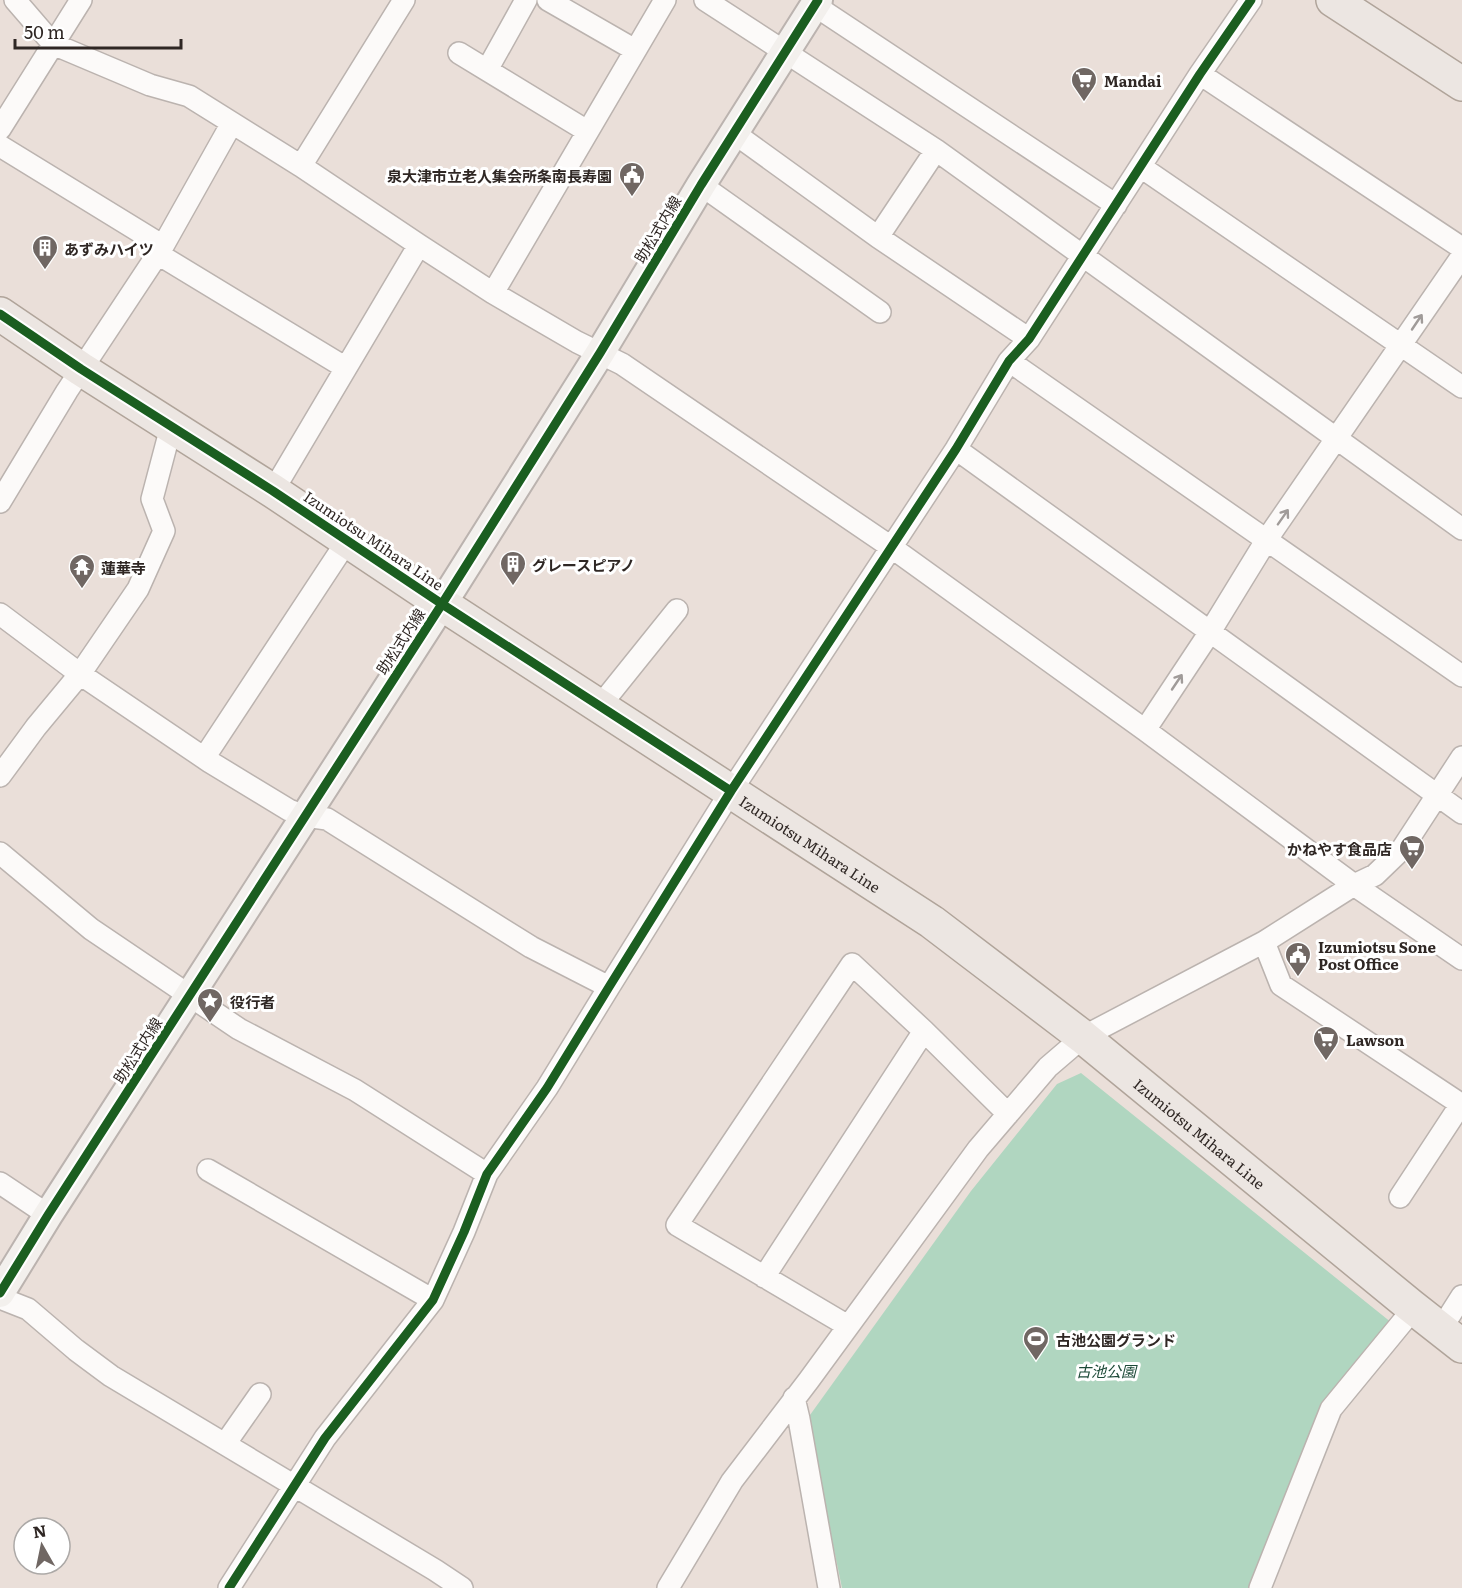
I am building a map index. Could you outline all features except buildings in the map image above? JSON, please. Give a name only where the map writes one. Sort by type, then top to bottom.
[{"type":"main road","points":[[1333,0],[1462,84]]},
{"type":"main road","name":"Izumiotsu Mihara Line","points":[[0,314],[81,369],[273,490],[599,707],[932,922],[1083,1037],[1451,1337]]},
{"type":"street","points":[[15,0],[53,44],[150,85],[189,96],[302,166],[493,292],[577,342],[622,364],[891,547],[1145,730],[1354,885],[1462,959]]},
{"type":"street","points":[[0,129],[81,0]]},
{"type":"street","points":[[302,166],[404,0]]},
{"type":"street","points":[[486,70],[526,0]]},
{"type":"street","points":[[548,0],[635,50]]},
{"type":"street","points":[[493,292],[665,0]]},
{"type":"street","points":[[705,0],[936,150],[1462,529]]},
{"type":"street","points":[[228,1588],[325,1438],[433,1300],[465,1232],[487,1174],[547,1088],[731,791],[956,449],[1009,361],[1029,339],[1200,74],[1251,0]]},
{"type":"street","points":[[816,3],[1116,206]]},
{"type":"street","name":"助松式内線","points":[[0,1296],[48,1215],[442,604],[816,3]]},
{"type":"street","points":[[459,53],[587,131]]},
{"type":"street","points":[[1200,74],[1462,248]]},
{"type":"street","points":[[0,502],[81,369],[160,250],[232,123]]},
{"type":"street","points":[[734,133],[878,237],[1029,339]]},
{"type":"street","points":[[0,146],[346,368]]},
{"type":"street","points":[[878,237],[936,150]]},
{"type":"street","points":[[1141,167],[1462,387]]},
{"type":"street","points":[[701,185],[880,312]]},
{"type":"street","points":[[273,490],[419,245]]},
{"type":"street","points":[[1145,730],[1268,539],[1462,256]]},
{"type":"street","points":[[1009,361],[1462,676]]},
{"type":"street","points":[[0,776],[36,727],[80,674],[138,589],[164,531],[152,499],[171,427]]},
{"type":"street","points":[[956,449],[1462,813]]},
{"type":"street","points":[[204,758],[347,541]]},
{"type":"street","points":[[599,707],[676,610]]},
{"type":"street","points":[[0,614],[80,674],[204,758],[289,810],[306,816],[327,819],[531,947],[609,987]]},
{"type":"street","points":[[668,1588],[732,1481],[978,1149],[1048,1067],[1083,1037],[1264,942],[1354,885],[1375,875],[1402,849],[1462,757]]},
{"type":"street","points":[[0,853],[91,929],[239,1029],[355,1090],[487,1174]]},
{"type":"street","points":[[1264,942],[1281,985],[1461,1105],[1400,1197]]},
{"type":"street","points":[[848,1326],[677,1225],[852,964],[924,1030],[1008,1114]]},
{"type":"street","points":[[764,1277],[924,1030]]},
{"type":"street","points":[[208,1170],[433,1300]]},
{"type":"street","points":[[0,1183],[48,1215]]},
{"type":"street","points":[[0,1296],[28,1309],[75,1350],[111,1376],[462,1588]]},
{"type":"street","points":[[1451,1337],[1462,1296]]},
{"type":"street","points":[[1260,1588],[1331,1409],[1414,1308]]},
{"type":"street","points":[[225,1444],[260,1394]]},
{"type":"street","points":[[794,1398],[800,1419],[830,1588]]},
{"type":"green space","name":"古池公園","points":[[1081,1073],[1392,1323],[1324,1405],[1250,1588],[842,1588],[816,1463],[810,1415],[971,1191],[1057,1084]]},
{"type":"cycle path","points":[[0,1293],[442,604],[818,0]]},
{"type":"cycle path","points":[[229,1588],[325,1438],[433,1300],[487,1174],[547,1088],[731,791],[956,449],[1009,361],[1029,339],[1200,74],[1251,0]]},
{"type":"cycle path","points":[[0,314],[731,791]]},
{"type":"place","name":"Mandai","points":[[1084,103]]},
{"type":"place","name":"泉大津市立老人集会所条南長寿園","points":[[632,198]]},
{"type":"place","name":"あずみハイツ","points":[[45,271]]},
{"type":"place","name":"グレースピアノ","points":[[513,587]]},
{"type":"place","name":"蓮華寺","points":[[82,590]]},
{"type":"place","name":"かねやす食品店","points":[[1412,871]]},
{"type":"place","name":"Izumiotsu Sone Post Office","points":[[1298,978]]},
{"type":"place","name":"役行者","points":[[210,1024]]},
{"type":"place","name":"Lawson","points":[[1326,1062]]},
{"type":"place","name":"古池公園グランド","points":[[1036,1362]]}]
